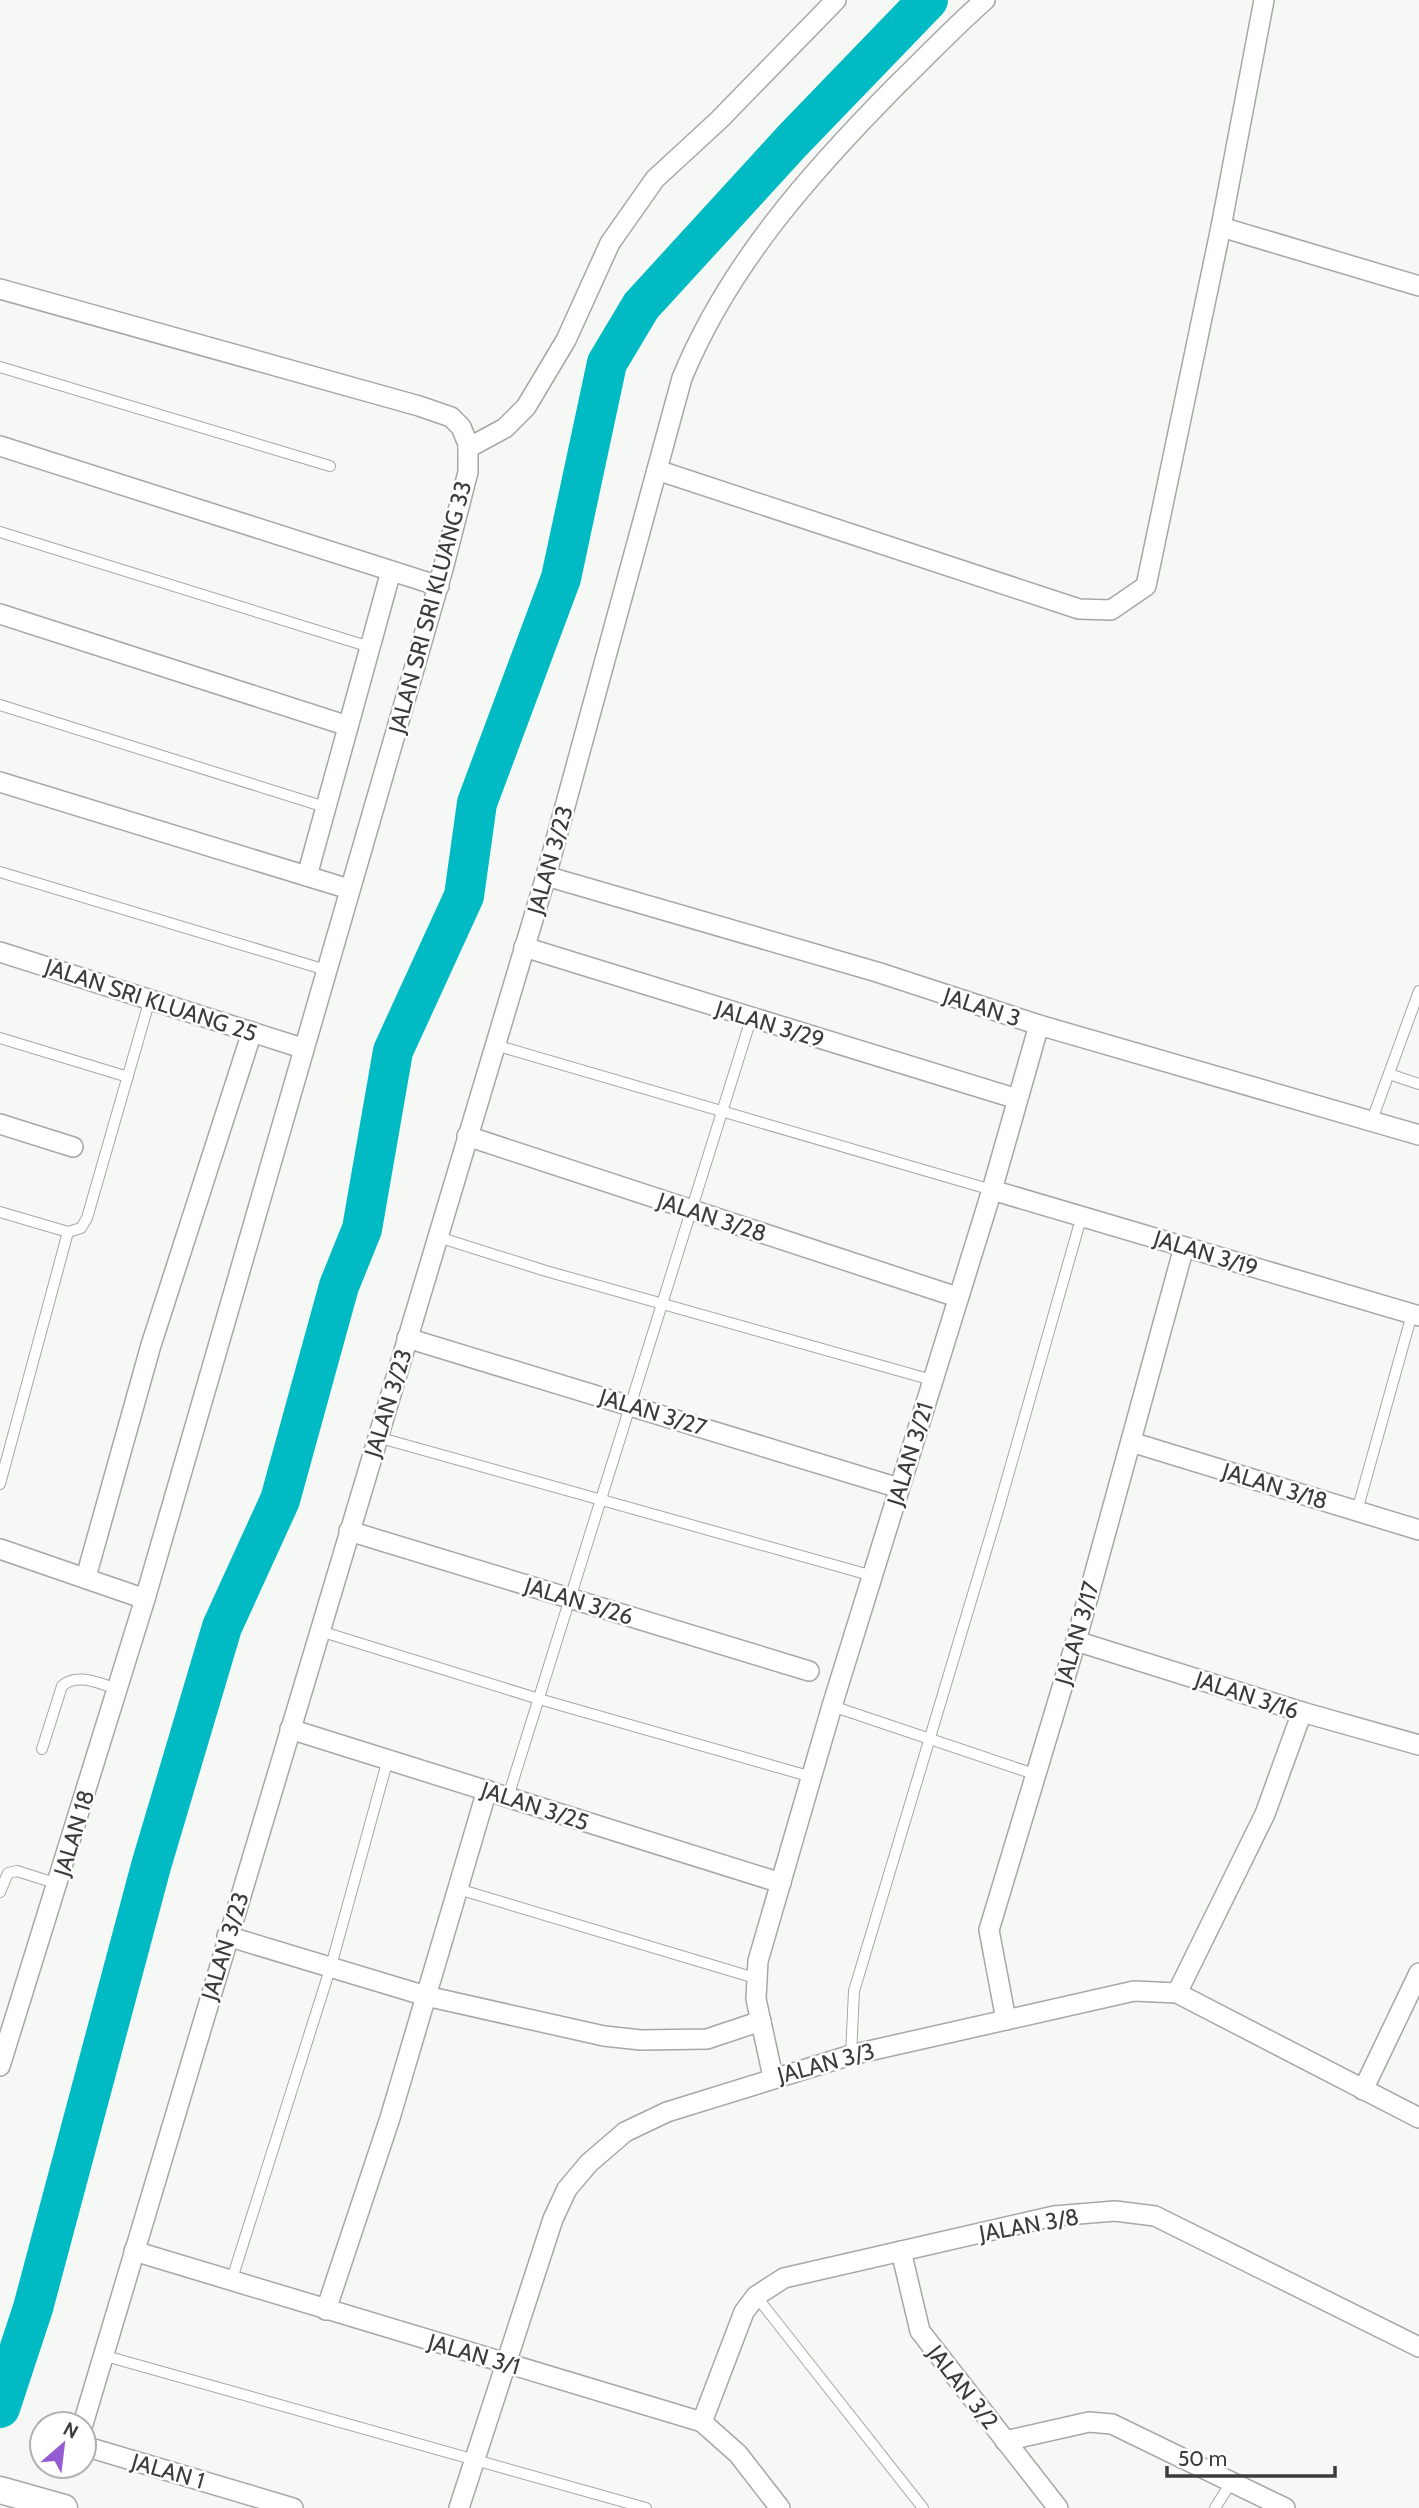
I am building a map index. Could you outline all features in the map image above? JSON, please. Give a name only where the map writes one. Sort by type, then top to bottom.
[{"type":"street","points":[[468,448],[505,428],[526,407],[566,340],[610,243],[655,178],[719,120],[836,0]]},
{"type":"street","name":"JALAN 3/23","points":[[87,2410],[546,876],[681,379],[696,343],[733,279],[799,188],[856,126],[985,0]]},
{"type":"street","points":[[657,471],[1079,609],[1111,610],[1146,586],[1221,227],[1264,0]]},
{"type":"street","points":[[1221,227],[1419,286]]},
{"type":"street","name":"JALAN SRI SRI KLUANG 33","points":[[0,289],[419,406],[450,417],[461,427],[468,448],[468,472],[439,586],[302,1048],[145,1599]]},
{"type":"street","points":[[0,446],[439,586]]},
{"type":"street","points":[[307,876],[391,571]]},
{"type":"street","points":[[0,614],[348,726]]},
{"type":"street","points":[[0,782],[349,889]]},
{"type":"street","name":"JALAN 3","points":[[546,876],[877,972],[1039,1025],[1419,1135]]},
{"type":"street","name":"JALAN 3/29","points":[[524,947],[1017,1099]]},
{"type":"street","name":"JALAN SRI KLUANG 25","points":[[0,952],[302,1048]]},
{"type":"street","name":"JALAN 3/21","points":[[755,1978],[832,1706],[992,1190],[1039,1025]]},
{"type":"street","points":[[86,1577],[150,1345],[252,1032]]},
{"type":"street","points":[[0,1124],[73,1147]]},
{"type":"street","name":"JALAN 3/28","points":[[467,1136],[957,1297]]},
{"type":"street","name":"JALAN 3/19","points":[[992,1190],[1416,1315]]},
{"type":"street","name":"JALAN 3/17","points":[[1006,2020],[989,1930],[1076,1640],[1184,1247]]},
{"type":"street","name":"JALAN 3/27","points":[[407,1338],[899,1488]]},
{"type":"street","name":"JALAN 3/18","points":[[1131,1442],[1419,1530]]},
{"type":"street","name":"JALAN 3/26","points":[[349,1531],[809,1671]]},
{"type":"street","points":[[0,1549],[145,1599]]},
{"type":"street","name":"JALAN 18","points":[[1,2057],[58,1884],[145,1599]]},
{"type":"street","name":"JALAN 3/16","points":[[1076,1640],[1302,1712],[1419,1745]]},
{"type":"street","points":[[1177,1993],[1265,1814],[1302,1712]]},
{"type":"street","name":"JALAN 3/25","points":[[290,1729],[781,1883]]},
{"type":"street","points":[[326,2311],[426,1996],[487,1790]]},
{"type":"street","points":[[228,1936],[426,1996],[604,2036],[641,2040],[708,2039],[761,2021]]},
{"type":"street","points":[[1363,2090],[1419,1973]]},
{"type":"street","points":[[755,1978],[773,2077]]},
{"type":"street","name":"JALAN 3/3","points":[[459,2508],[504,2362],[553,2220],[567,2189],[589,2163],[625,2132],[667,2112],[851,2055],[1134,1991],[1177,1993],[1419,2118]]},
{"type":"street","name":"JALAN 3/8","points":[[702,2422],[744,2312],[756,2296],[783,2278],[1054,2216],[1115,2211],[1155,2216],[1419,2347]]},
{"type":"street","name":"JALAN 3/1","points":[[134,2251],[326,2311],[702,2422],[738,2454],[780,2508]]},
{"type":"street","name":"JALAN 3/2","points":[[901,2251],[920,2332],[1058,2508]]},
{"type":"street","points":[[1005,2441],[1089,2422],[1112,2424],[1285,2508]]},
{"type":"street","name":"JALAN 1","points":[[98,2450],[293,2508]]},
{"type":"street","points":[[12,2493],[64,2508]]},
{"type":"lane","points":[[0,368],[330,466]]},
{"type":"lane","points":[[0,532],[370,647]]},
{"type":"lane","points":[[0,705],[326,807]]},
{"type":"lane","points":[[0,872],[326,970]]},
{"type":"lane","points":[[1373,1120],[1419,991]]},
{"type":"lane","points":[[0,1212],[68,1232],[81,1228],[87,1218],[150,999]]},
{"type":"lane","points":[[508,1797],[751,1019]]},
{"type":"lane","points":[[0,1038],[128,1077]]},
{"type":"lane","points":[[495,1045],[992,1190]]},
{"type":"lane","points":[[1389,1074],[1419,1084]]},
{"type":"lane","points":[[851,2055],[854,1991],[1082,1216]]},
{"type":"lane","points":[[0,1484],[68,1232]]},
{"type":"lane","points":[[437,1237],[932,1380]]},
{"type":"lane","points":[[1357,1511],[1416,1315]]},
{"type":"lane","points":[[377,1437],[873,1576]]},
{"type":"lane","points":[[319,1631],[539,1699],[812,1777]]},
{"type":"lane","points":[[42,1749],[62,1686],[69,1680],[80,1679],[118,1689]]},
{"type":"lane","points":[[832,1706],[1034,1774]]},
{"type":"lane","points":[[231,2282],[331,1966],[388,1759]]},
{"type":"lane","points":[[0,1892],[8,1873],[17,1871],[58,1884]]},
{"type":"lane","points":[[458,1889],[755,1978]]},
{"type":"lane","points":[[756,2296],[923,2508]]},
{"type":"lane","points":[[102,2355],[474,2462],[646,2508]]},
{"type":"lane","points":[[1215,2508],[1232,2481]]},
{"type":"waterway","points":[[0,2408],[33,2308],[151,1866],[222,1627],[280,1500],[339,1286],[362,1229],[393,1051],[464,896],[477,803],[561,578],[607,363],[641,306],[792,141],[928,0]]}]
